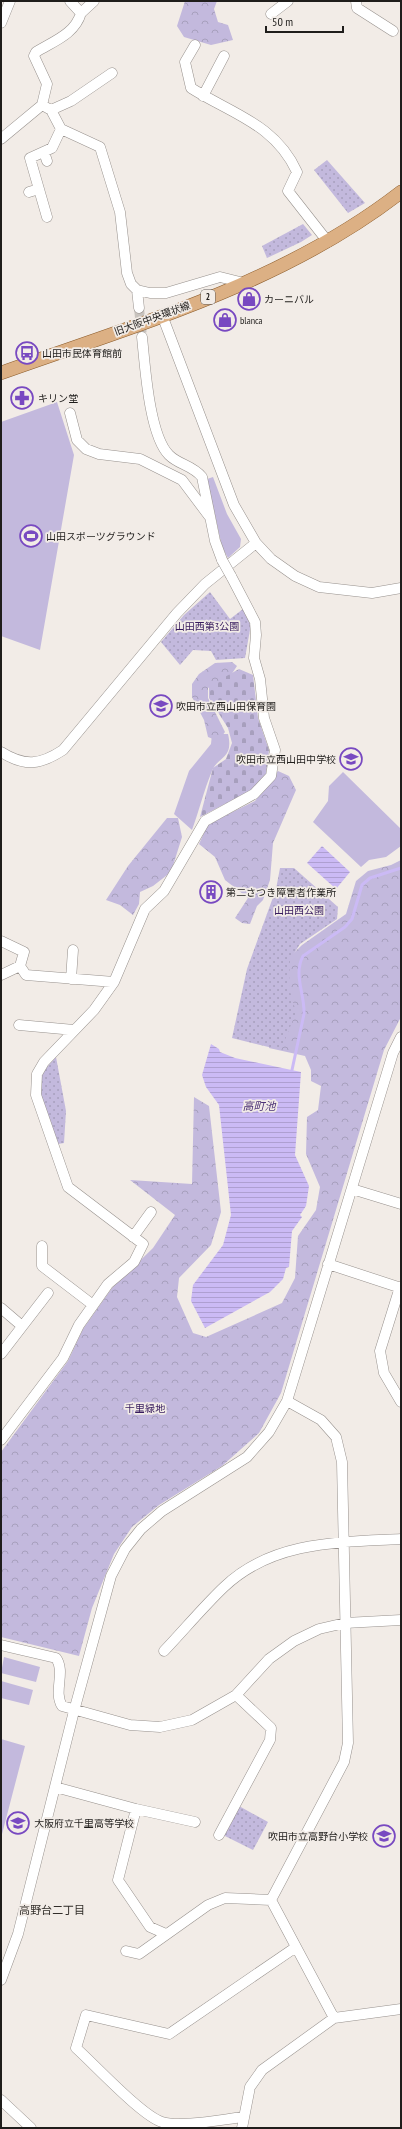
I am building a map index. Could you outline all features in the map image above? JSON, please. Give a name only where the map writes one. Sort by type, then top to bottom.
[{"type":"main road","name":"旧大阪中央環状線","points":[[1,373],[162,315],[244,283],[328,242],[401,192]]},
{"type":"street","points":[[1,23],[10,1]]},
{"type":"street","points":[[70,1],[81,13]]},
{"type":"street","points":[[94,1],[81,13],[78,23],[72,31],[36,52],[34,56],[47,84],[46,108],[61,129],[100,147],[120,212],[126,273],[131,284],[138,290],[150,293],[166,293],[220,277],[244,283]]},
{"type":"street","points":[[271,14],[288,1]]},
{"type":"street","points":[[356,1],[357,8],[393,30]]},
{"type":"street","points":[[195,45],[185,62],[191,88],[203,96],[233,110],[270,134],[289,155],[297,172],[288,191],[328,242]]},
{"type":"street","points":[[203,96],[224,56]]},
{"type":"street","points":[[1,139],[46,108],[71,100],[112,73]]},
{"type":"street","points":[[47,217],[30,158],[46,156],[52,148],[61,129]]},
{"type":"street","points":[[29,192],[39,189]]},
{"type":"street","points":[[138,290],[139,308]]},
{"type":"street","points":[[162,315],[234,505],[256,543],[271,559],[295,576],[319,587],[372,593],[401,588]]},
{"type":"street","points":[[1,1440],[64,1358],[79,1325],[108,1284],[134,1262],[143,1244],[68,1187],[36,1095],[37,1074],[44,1062],[94,1010],[114,982],[145,909],[164,890],[205,821],[254,794],[271,776],[274,750],[264,718],[260,679],[254,658],[256,622],[222,560],[215,541],[202,478],[195,469],[170,456],[164,448],[152,414],[142,337]]},
{"type":"street","points":[[70,412],[77,440],[86,449],[99,454],[140,459],[182,480],[210,518]]},
{"type":"street","points":[[1,752],[11,758],[29,763],[47,760],[63,750],[177,613],[206,584],[256,543]]},
{"type":"street","points":[[1,941],[24,952],[20,966],[26,975],[114,982]]},
{"type":"street","points":[[71,978],[72,950]]},
{"type":"street","points":[[1,974],[20,966]]},
{"type":"street","points":[[19,1025],[74,1030]]},
{"type":"street","points":[[1,1980],[18,1934],[74,1711],[111,1576],[125,1549],[141,1529],[162,1511],[247,1457],[270,1432],[287,1400],[394,1053],[401,1037]]},
{"type":"street","points":[[352,1189],[401,1204]]},
{"type":"street","points":[[133,1237],[151,1212]]},
{"type":"street","points":[[42,1246],[42,1266],[93,1305]]},
{"type":"street","points":[[328,1264],[400,1287],[380,1351],[384,1373],[401,1402]]},
{"type":"street","points":[[1,1354],[48,1293]]},
{"type":"street","points":[[1,1308],[22,1326]]},
{"type":"street","points":[[270,1900],[344,1762],[348,1743],[345,1623],[345,1542],[342,1462],[336,1437],[321,1420],[287,1400]]},
{"type":"street","points":[[164,1651],[224,1586],[247,1569],[277,1554],[305,1546],[401,1539]]},
{"type":"street","points":[[1,1644],[56,1658],[60,1664],[58,1700],[62,1706],[74,1711],[130,1725],[160,1728],[192,1720],[236,1695],[269,1659],[294,1641],[319,1629],[345,1623],[401,1620]]},
{"type":"street","points":[[219,1835],[270,1740],[271,1728],[236,1695]]},
{"type":"street","points":[[55,1788],[136,1809],[195,1822]]},
{"type":"street","points":[[136,1809],[118,1880],[150,1927],[166,1934]]},
{"type":"street","points":[[126,1951],[140,1954],[208,1905],[225,1898],[270,1900]]},
{"type":"street","points":[[270,1900],[334,2018]]},
{"type":"street","points":[[244,2117],[182,2123],[162,2122],[147,2114],[76,2048],[86,2015],[169,2034],[296,1947]]},
{"type":"street","points":[[242,2128],[250,2087],[262,2070],[334,2018],[401,2009]]},
{"type":"street","points":[[1,2100],[32,2128]]},
{"type":"green space","points":[[185,1],[217,1],[214,9],[218,22],[228,25],[233,40],[211,45],[184,37],[177,26]]},
{"type":"green space","points":[[327,160],[365,203],[348,213],[314,170]]},
{"type":"green space","points":[[303,224],[312,235],[301,242],[267,258],[262,246]]},
{"type":"green space","name":"山田スポーツグラウンド","points":[[57,402],[74,455],[40,650],[1,636],[1,422]]},
{"type":"green space","points":[[213,477],[227,514],[241,539],[240,547],[228,558],[222,547],[207,479]]},
{"type":"green space","name":"山田西第3公園","points":[[210,592],[230,619],[243,609],[251,624],[245,658],[216,660],[211,651],[193,650],[180,665],[161,642],[184,615]]},
{"type":"green space","points":[[232,662],[237,666],[231,675],[208,688],[208,698],[225,732],[218,741],[208,737],[204,720],[192,697],[192,684],[199,674],[215,663]]},
{"type":"green space","points":[[239,669],[253,675],[258,718],[269,750],[266,774],[250,791],[200,817],[213,768],[226,759],[232,743],[228,728],[209,698],[209,686]]},
{"type":"green space","points":[[212,734],[228,734],[229,748],[227,753],[212,771],[192,830],[174,814],[189,771],[211,744]]},
{"type":"green space","points":[[278,771],[289,776],[296,790],[273,843],[270,880],[263,900],[257,906],[250,924],[242,923],[235,918],[248,898],[225,880],[215,857],[199,844],[208,824],[255,801]]},
{"type":"green space","points":[[343,772],[401,829],[401,846],[386,857],[369,860],[361,867],[313,822],[328,801],[329,786]]},
{"type":"green space","points":[[167,818],[178,818],[182,837],[171,872],[153,886],[140,892],[139,904],[133,915],[120,905],[106,900],[128,866]]},
{"type":"green space","name":"千里緑地","points":[[401,860],[401,1017],[384,1050],[281,1393],[259,1433],[222,1466],[159,1505],[132,1527],[114,1554],[92,1608],[79,1656],[1,1637],[1,1452],[68,1361],[83,1329],[112,1288],[153,1248],[175,1215],[130,1180],[192,1184],[194,1097],[209,1106],[221,1212],[211,1245],[179,1278],[177,1297],[193,1333],[206,1337],[282,1303],[295,1278],[298,1236],[316,1210],[320,1187],[306,1154],[307,1117],[318,1110],[321,1086],[311,1081],[311,1070],[305,1056],[269,1048],[266,980],[302,945],[346,914],[356,881],[368,871],[391,865]]},
{"type":"green space","name":"山田西公園","points":[[280,868],[294,868],[338,907],[337,919],[300,944],[290,960],[289,988],[296,1012],[281,1050],[232,1038],[247,969],[276,889]]},
{"type":"green space","points":[[56,1057],[66,1111],[64,1143],[58,1144],[43,1104],[40,1088],[42,1074]]},
{"type":"green space","points":[[4,1657],[40,1667],[36,1682],[1,1673]]},
{"type":"green space","points":[[1,1681],[33,1690],[29,1705],[1,1698]]},
{"type":"green space","points":[[1,1739],[25,1746],[1,1838]]},
{"type":"green space","points":[[239,1806],[268,1822],[253,1850],[223,1835]]},
{"type":"water","points":[[322,846],[350,872],[336,889],[307,863]]},
{"type":"water","name":"高町池","points":[[211,1044],[219,1049],[220,1052],[235,1058],[301,1072],[295,1155],[309,1186],[306,1206],[300,1215],[302,1217],[292,1231],[289,1267],[286,1268],[283,1279],[270,1292],[205,1328],[191,1301],[193,1285],[223,1245],[231,1215],[219,1105],[206,1087],[202,1075]]},
{"type":"waterway","points":[[292,1070],[304,1014],[299,977],[300,963],[303,956],[345,927],[352,919],[362,885],[370,878],[401,868]]},
{"type":"tunnel","points":[[139,308],[142,337]]},
{"type":"place","name":"カーニバル","points":[[249,299]]},
{"type":"place","name":"blanca","points":[[225,320]]},
{"type":"place","name":"山田市民体育館前","points":[[27,353]]},
{"type":"place","name":"キリン堂","points":[[22,398]]},
{"type":"place","name":"山田スポーツグラウンド","points":[[31,536]]},
{"type":"place","name":"吹田市立西山田保育園","points":[[161,706]]},
{"type":"place","name":"吹田市立西山田中学校","points":[[351,759]]},
{"type":"place","name":"第二さつき障害者作業所","points":[[211,892]]},
{"type":"place","name":"大阪府立千里高等学校","points":[[18,1823]]},
{"type":"place","name":"吹田市立高野台小学校","points":[[384,1836]]},
{"type":"district","name":"高野台二丁目","points":[[52,1910]]}]
